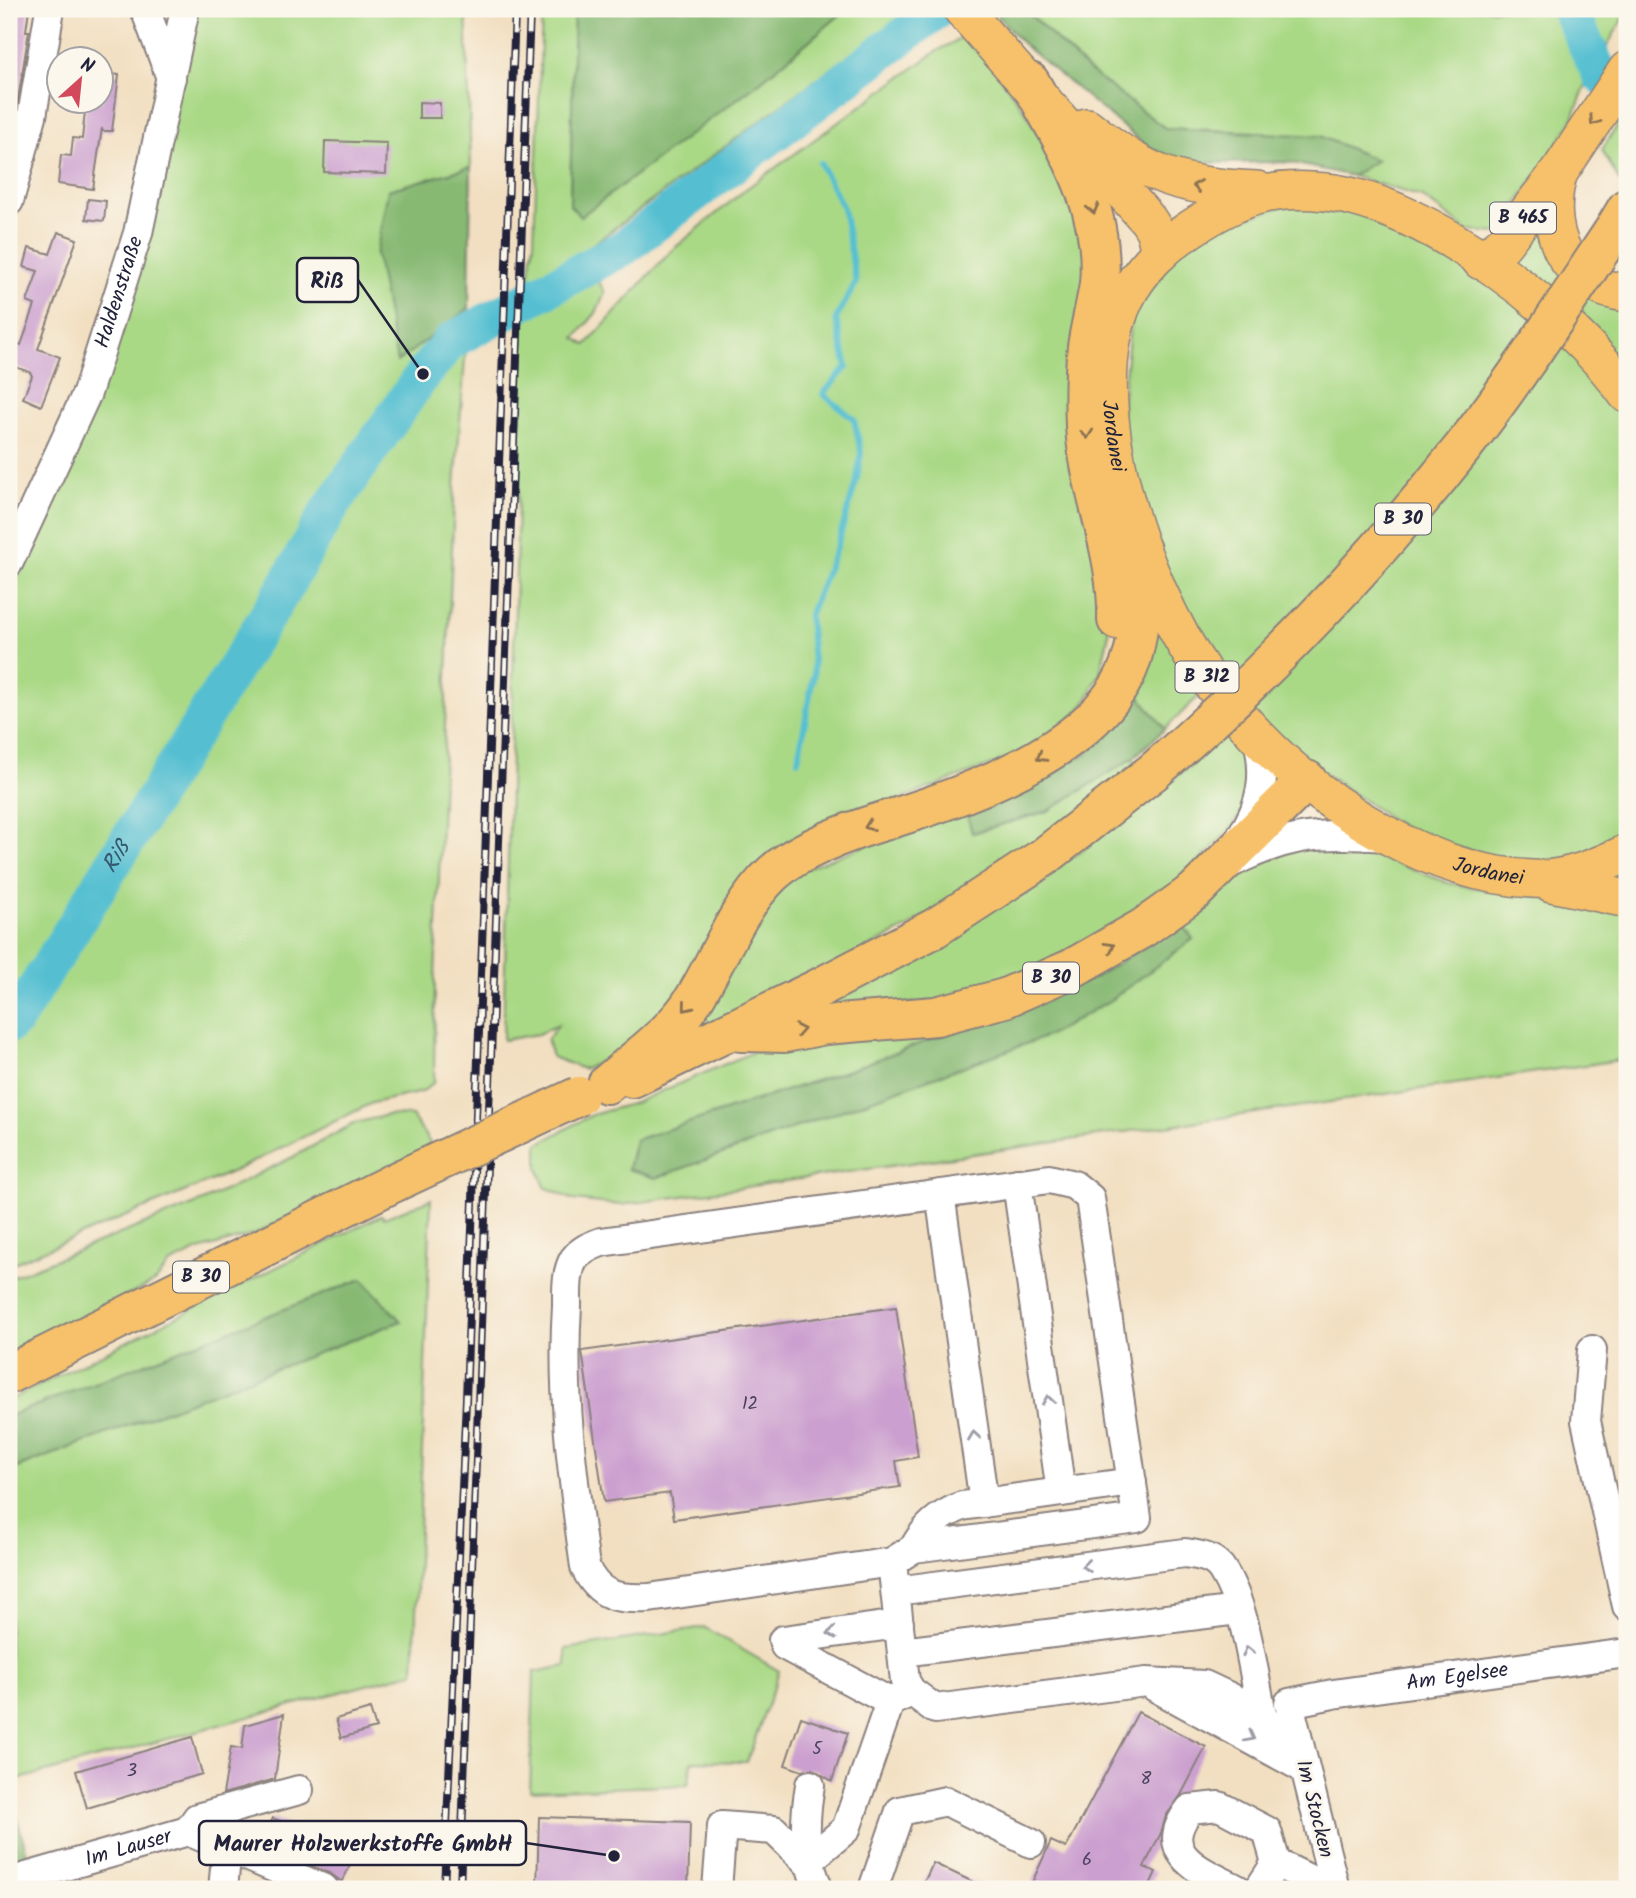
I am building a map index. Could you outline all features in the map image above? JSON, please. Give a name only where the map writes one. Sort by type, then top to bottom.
[{"type":"highway","name":"B 30","points":[[1030,82],[1085,185],[1098,231],[1099,284],[1087,348],[1085,426],[1091,473],[1115,572],[1117,608],[1114,649],[1107,680],[1093,715]]},
{"type":"highway","name":"B 30","points":[[9,1374],[393,1182],[593,1090],[635,1078],[732,1031],[935,928],[1044,857],[1153,772],[1302,631],[1406,515],[1531,356],[1620,220]]},
{"type":"highway","name":"B 30","points":[[593,1090],[661,1037],[693,1001],[743,908],[774,873],[809,851],[866,826],[934,805],[1020,769],[1070,738],[1114,692],[1134,652],[1139,613],[1141,550]]},
{"type":"highway","name":"B 30","points":[[732,1031],[785,1033],[825,1025],[936,1016],[1004,998],[1071,969],[1143,928],[1219,869],[1307,780]]},
{"type":"main road","name":"B 312","points":[[962,9],[1030,82],[1148,220],[1155,232],[1160,253]]},
{"type":"main road","name":"B 465","points":[[1481,261],[1503,244],[1560,171],[1627,70]]},
{"type":"main road","name":"B 312","points":[[1030,82],[1140,165],[1172,181],[1202,188],[1265,191]]},
{"type":"main road","points":[[1560,171],[1552,195],[1552,221],[1559,245],[1574,266],[1593,282],[1627,293]]},
{"type":"main road","name":"Jordanei","points":[[1627,394],[1577,334],[1539,302],[1431,227],[1396,210],[1349,194],[1304,189],[1265,191],[1236,201],[1183,233],[1160,253],[1145,268],[1126,298],[1116,330],[1109,371],[1110,419],[1120,477],[1141,550],[1178,628],[1203,672],[1257,736],[1307,780],[1392,837],[1458,863],[1536,879],[1600,866],[1627,853]]},
{"type":"main road","name":"B 312","points":[[1536,879],[1627,899]]},
{"type":"street","points":[[9,201],[32,116],[51,9]]},
{"type":"street","points":[[145,9],[172,78]]},
{"type":"street","name":"Haldenstraße","points":[[9,562],[87,393],[138,233],[185,9]]},
{"type":"street","points":[[1219,869],[1250,824],[1262,790],[1264,763],[1257,736]]},
{"type":"street","points":[[1219,869],[1293,838],[1326,833],[1392,837]]},
{"type":"street","points":[[1049,1179],[1063,1181],[1074,1185],[1090,1198],[1137,1518],[649,1598],[613,1596],[593,1585],[585,1567],[565,1420],[564,1345],[569,1274],[574,1260],[585,1248],[601,1242],[1017,1183],[1049,1179]]},
{"type":"street","points":[[1017,1183],[1061,1492]]},
{"type":"street","points":[[940,1194],[984,1503]]},
{"type":"street","points":[[1592,1350],[1586,1421],[1627,1606]]},
{"type":"street","points":[[818,1881],[846,1829],[905,1681],[896,1591],[903,1555],[924,1529],[940,1515],[962,1506],[1132,1482]]},
{"type":"street","points":[[896,1591],[1185,1553],[1212,1560],[1223,1570],[1238,1610],[1263,1718]]},
{"type":"street","points":[[1238,1610],[901,1638],[783,1640],[785,1646],[935,1709],[1146,1682],[1204,1685],[1296,1736]]},
{"type":"street","name":"Am Egelsee","points":[[1296,1736],[1333,1694],[1627,1653]]},
{"type":"street","points":[[1146,1682],[1296,1736]]},
{"type":"street","name":"Im Stocken","points":[[1296,1736],[1333,1883]]},
{"type":"street","points":[[810,1785],[804,1820],[818,1881]]},
{"type":"street","points":[[188,1831],[197,1818],[299,1790]]},
{"type":"street","points":[[873,1889],[900,1811],[946,1801],[1031,1843]]},
{"type":"street","points":[[1237,1889],[1189,1865],[1178,1846],[1176,1835],[1190,1809],[1219,1806],[1267,1831],[1276,1863],[1315,1882],[1333,1883]]},
{"type":"street","points":[[717,1889],[722,1826],[774,1830],[818,1881]]},
{"type":"street","name":"Im Lauser","points":[[9,1882],[188,1831],[324,1889]]},
{"type":"street","points":[[223,1889],[227,1848]]},
{"type":"street","points":[[1259,1889],[1276,1863]]},
{"type":"green space","points":[[197,9],[466,9],[471,167],[388,190],[397,359],[469,308],[454,499],[435,977],[434,1082],[422,1092],[372,1103],[234,1171],[9,1265],[9,597],[94,398]]},
{"type":"green space","points":[[542,9],[574,9],[570,205],[757,84],[847,9],[912,9],[581,253],[605,292],[596,313],[575,338],[586,345],[670,252],[746,189],[937,51],[963,37],[996,71],[1027,114],[1087,221],[1109,604],[1108,638],[1100,673],[1085,704],[1045,745],[835,823],[684,991],[609,1059],[583,1069],[552,1057],[547,1040],[558,1025],[538,1034],[503,1040],[523,322],[534,242]]},
{"type":"green space","points":[[574,9],[847,9],[757,84],[580,217],[570,205]]},
{"type":"green space","points":[[991,9],[1024,9],[1089,71],[1165,128],[1320,136],[1377,160],[1352,176],[1288,162],[1180,163],[1144,144],[1024,45]]},
{"type":"green space","points":[[1024,9],[1627,11],[1586,84],[1571,123],[1498,233],[1468,231],[1422,197],[1352,176],[1376,160],[1257,132],[1165,128],[1089,71]]},
{"type":"green space","points":[[1627,110],[1627,168],[1620,182],[1602,150]]},
{"type":"green space","points":[[471,167],[469,308],[397,362],[376,254],[388,190]]},
{"type":"green space","points":[[1301,200],[1377,213],[1534,307],[1627,411],[1627,843],[1539,866],[1421,840],[1263,731],[1184,625],[1120,427],[1131,317],[1186,238]]},
{"type":"green space","points":[[1536,224],[1627,306],[1627,372],[1503,258]]},
{"type":"green space","points":[[1151,614],[1202,693],[1165,729],[1138,694]]},
{"type":"green space","points":[[1138,694],[1165,729],[1133,758],[1048,811],[972,833],[965,807],[1087,754]]},
{"type":"green space","points":[[1234,724],[1250,760],[1252,797],[1229,831],[1174,887],[1127,921],[976,998],[811,1011],[1076,855],[1191,765]]},
{"type":"green space","points":[[1133,758],[1137,765],[1082,811],[907,928],[696,1033],[719,974],[791,874],[965,807],[973,833],[1048,811]]},
{"type":"green space","points":[[1307,845],[1354,847],[1448,883],[1515,895],[1574,899],[1627,909],[1627,1059],[621,1205],[573,1200],[545,1187],[538,1168],[538,1144],[592,1115],[634,1103],[751,1053],[803,1038],[873,1031],[946,1034],[849,1070],[635,1140],[628,1169],[656,1178],[1050,1035],[1112,999],[1193,939],[1181,923],[1211,897],[1254,868]]},
{"type":"green space","points":[[1181,923],[1193,939],[1112,999],[1050,1035],[656,1178],[628,1169],[635,1140],[849,1070],[1092,979]]},
{"type":"green space","points":[[388,1115],[412,1116],[432,1146],[255,1234],[199,1250],[169,1264],[156,1281],[9,1359],[9,1278],[203,1201],[355,1123]]},
{"type":"green space","points":[[431,1199],[414,1672],[9,1782],[9,1471],[401,1321],[142,1366],[9,1416],[9,1400],[382,1215],[384,1218]]},
{"type":"green space","points":[[362,1279],[401,1321],[9,1471],[9,1416]]},
{"type":"green space","points":[[704,1627],[779,1671],[747,1762],[692,1761],[688,1785],[530,1791],[534,1672],[566,1666],[566,1649]]},
{"type":"green space","points":[[9,1789],[29,1861],[9,1865]]},
{"type":"building","points":[[9,9],[29,9],[26,31],[29,31],[16,112],[9,111]]},
{"type":"building","points":[[116,75],[119,75],[116,99]]},
{"type":"building","points":[[419,102],[440,103],[440,118],[419,118]]},
{"type":"building","points":[[84,116],[114,116],[112,131],[102,131],[102,128],[93,189],[58,184],[61,155],[71,156],[73,138],[82,139]]},
{"type":"building","points":[[325,141],[387,143],[386,174],[324,172]]},
{"type":"building","points":[[88,199],[106,201],[104,221],[86,219]]},
{"type":"building","points":[[58,232],[77,239],[38,349],[60,357],[41,406],[23,398],[32,376],[30,372],[9,365],[9,340],[21,345],[35,305],[27,302],[38,271],[24,267],[29,248],[50,254]]},
{"type":"building","points":[[896,1307],[918,1457],[896,1461],[900,1487],[674,1519],[670,1493],[604,1502],[582,1351]]},
{"type":"building","points":[[370,1709],[376,1728],[341,1738],[336,1719]]},
{"type":"building","points":[[1138,1712],[1206,1747],[1181,1795],[1166,1816],[1161,1833],[1144,1867],[1156,1872],[1148,1889],[1029,1889],[1051,1841],[1066,1848]]},
{"type":"building","points":[[284,1714],[275,1779],[223,1794],[231,1747],[242,1749],[245,1725]]},
{"type":"building","points":[[801,1717],[848,1733],[832,1781],[813,1769],[802,1771],[785,1765]]},
{"type":"building","points":[[192,1737],[202,1774],[87,1808],[76,1771]]},
{"type":"building","points":[[539,1817],[690,1822],[688,1889],[537,1889]]},
{"type":"building","points":[[273,1818],[355,1855],[342,1882],[331,1874],[260,1844]]},
{"type":"building","points":[[933,1863],[988,1889],[921,1889]]},
{"type":"waterway","name":"Riß","points":[[9,1025],[17,1018],[284,589],[329,510],[423,374],[451,341],[623,248],[939,9]]},
{"type":"waterway","points":[[1569,9],[1601,76]]},
{"type":"waterway","points":[[798,760],[814,673],[809,616],[837,546],[857,479],[861,452],[854,419],[823,394],[847,367],[836,319],[856,282],[843,208],[820,163]]},
{"type":"railway","points":[[444,1889],[466,1400],[515,9]]},
{"type":"railway","points":[[460,1889],[530,9]]},
{"type":"place","name":"Riß","points":[[423,374]]},
{"type":"place","name":"Maurer Holzwerkstoffe GmbH","points":[[614,1856]]}]
